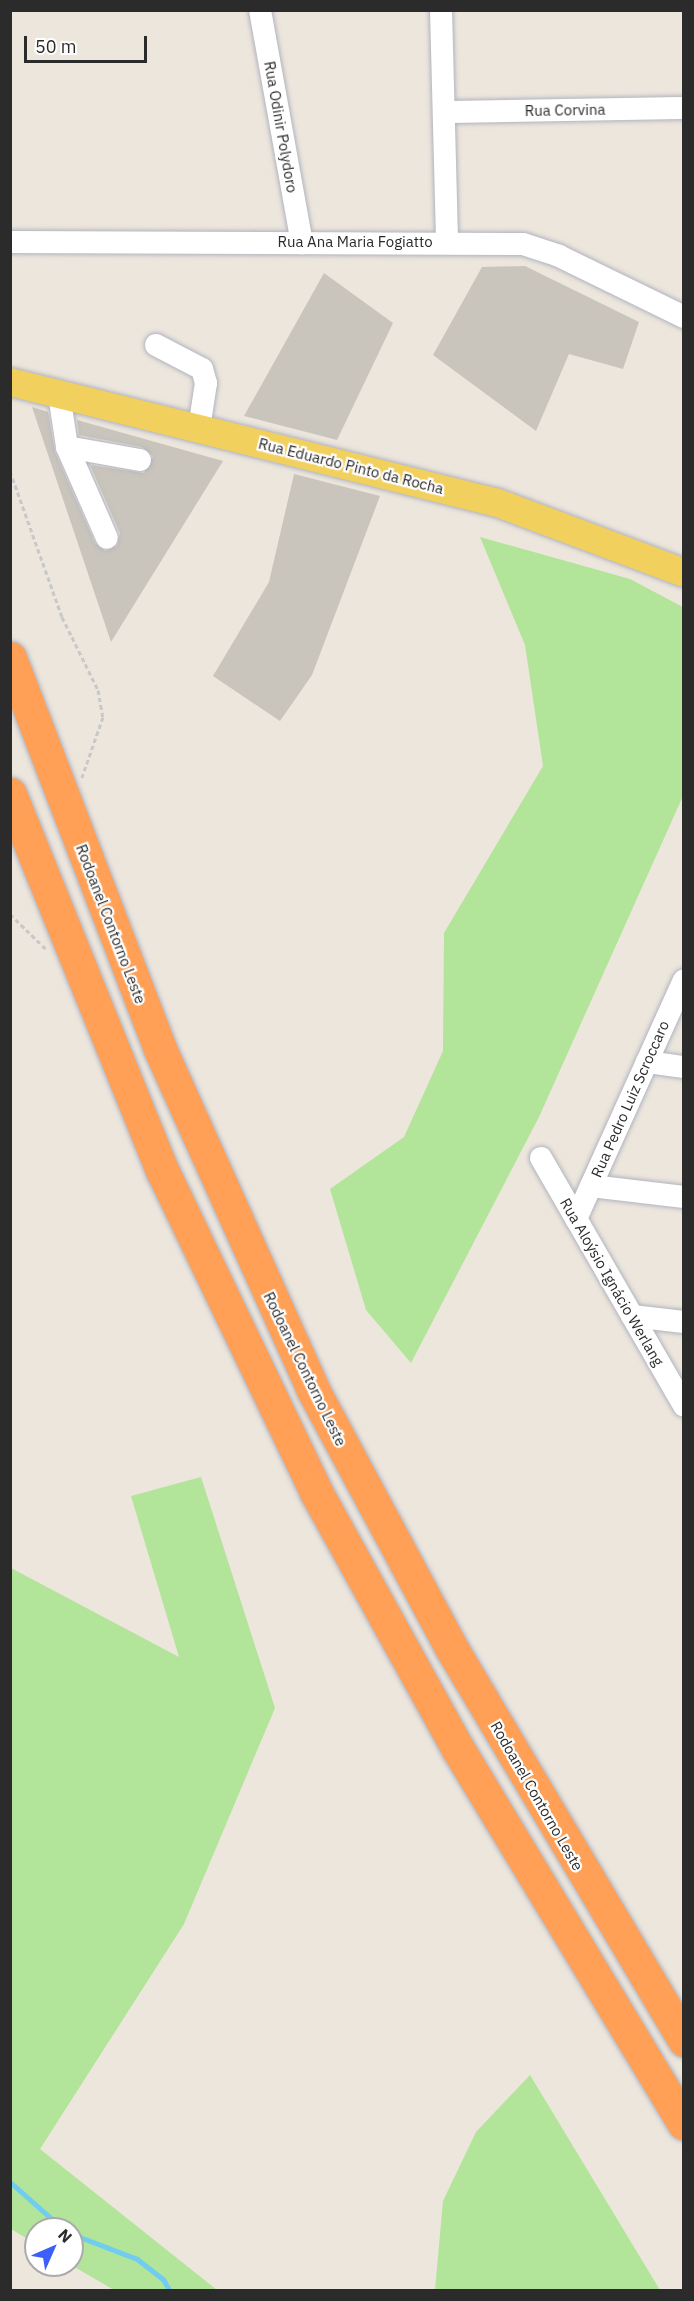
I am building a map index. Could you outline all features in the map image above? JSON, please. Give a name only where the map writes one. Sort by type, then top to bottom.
[{"type":"highway","name":"Rodoanel Contorno Leste","points":[[10,658],[160,1048],[312,1388],[452,1649],[684,2040]]},
{"type":"highway","points":[[10,794],[163,1172],[311,1482],[458,1749],[684,2122]]},
{"type":"main road","name":"Rua Eduardo Pinto da Rocha","points":[[10,382],[530,512],[684,573]]},
{"type":"street","name":"Rua Odinir Polydoro","points":[[260,10],[302,243]]},
{"type":"street","points":[[441,10],[447,112],[447,242]]},
{"type":"street","name":"Rua Corvina","points":[[447,112],[684,108]]},
{"type":"street","name":"Rua Ana Maria Fogiatto","points":[[10,242],[447,242],[543,249],[684,317]]},
{"type":"street","points":[[156,345],[202,369],[206,383],[199,428]]},
{"type":"street","points":[[59,394],[67,447],[107,538]]},
{"type":"street","points":[[67,447],[140,460]]},
{"type":"street","name":"Rua Pedro Luiz Scroccaro","points":[[576,1219],[684,980]]},
{"type":"street","points":[[647,1062],[684,1066]]},
{"type":"street","name":"Rua Aloýsio Ignácio Werlang","points":[[541,1158],[684,1406]]},
{"type":"street","points":[[591,1186],[684,1197]]},
{"type":"street","points":[[632,1316],[684,1322]]},
{"type":"path","points":[[10,471],[62,617],[98,690],[103,717],[81,779]]},
{"type":"green space","points":[[480,537],[630,579],[683,607],[683,796],[539,1117],[411,1363],[366,1310],[330,1189],[404,1137],[443,1051],[444,933],[543,766],[525,645]]},
{"type":"green space","points":[[201,1477],[275,1708],[184,1924],[40,2149],[217,2290],[114,2290],[84,2273],[84,2217],[24,2217],[24,2237],[11,2229],[11,1568],[179,1657],[131,1496]]},
{"type":"green space","points":[[530,2075],[660,2290],[435,2290],[443,2201],[476,2132]]},
{"type":"building","points":[[525,266],[639,322],[623,369],[569,354],[536,431],[433,355],[482,267]]},
{"type":"building","points":[[324,273],[393,323],[337,440],[244,416]]},
{"type":"building","points":[[32,407],[48,412],[55,452],[95,543],[105,551],[117,546],[120,533],[90,465],[144,473],[153,456],[142,447],[79,435],[77,420],[223,461],[111,642]]},
{"type":"building","points":[[294,474],[380,496],[312,675],[280,721],[213,676],[269,582]]},
{"type":"waterway","points":[[10,2182],[49,2217]]},
{"type":"waterway","points":[[84,2239],[137,2259],[163,2279],[169,2290]]}]
